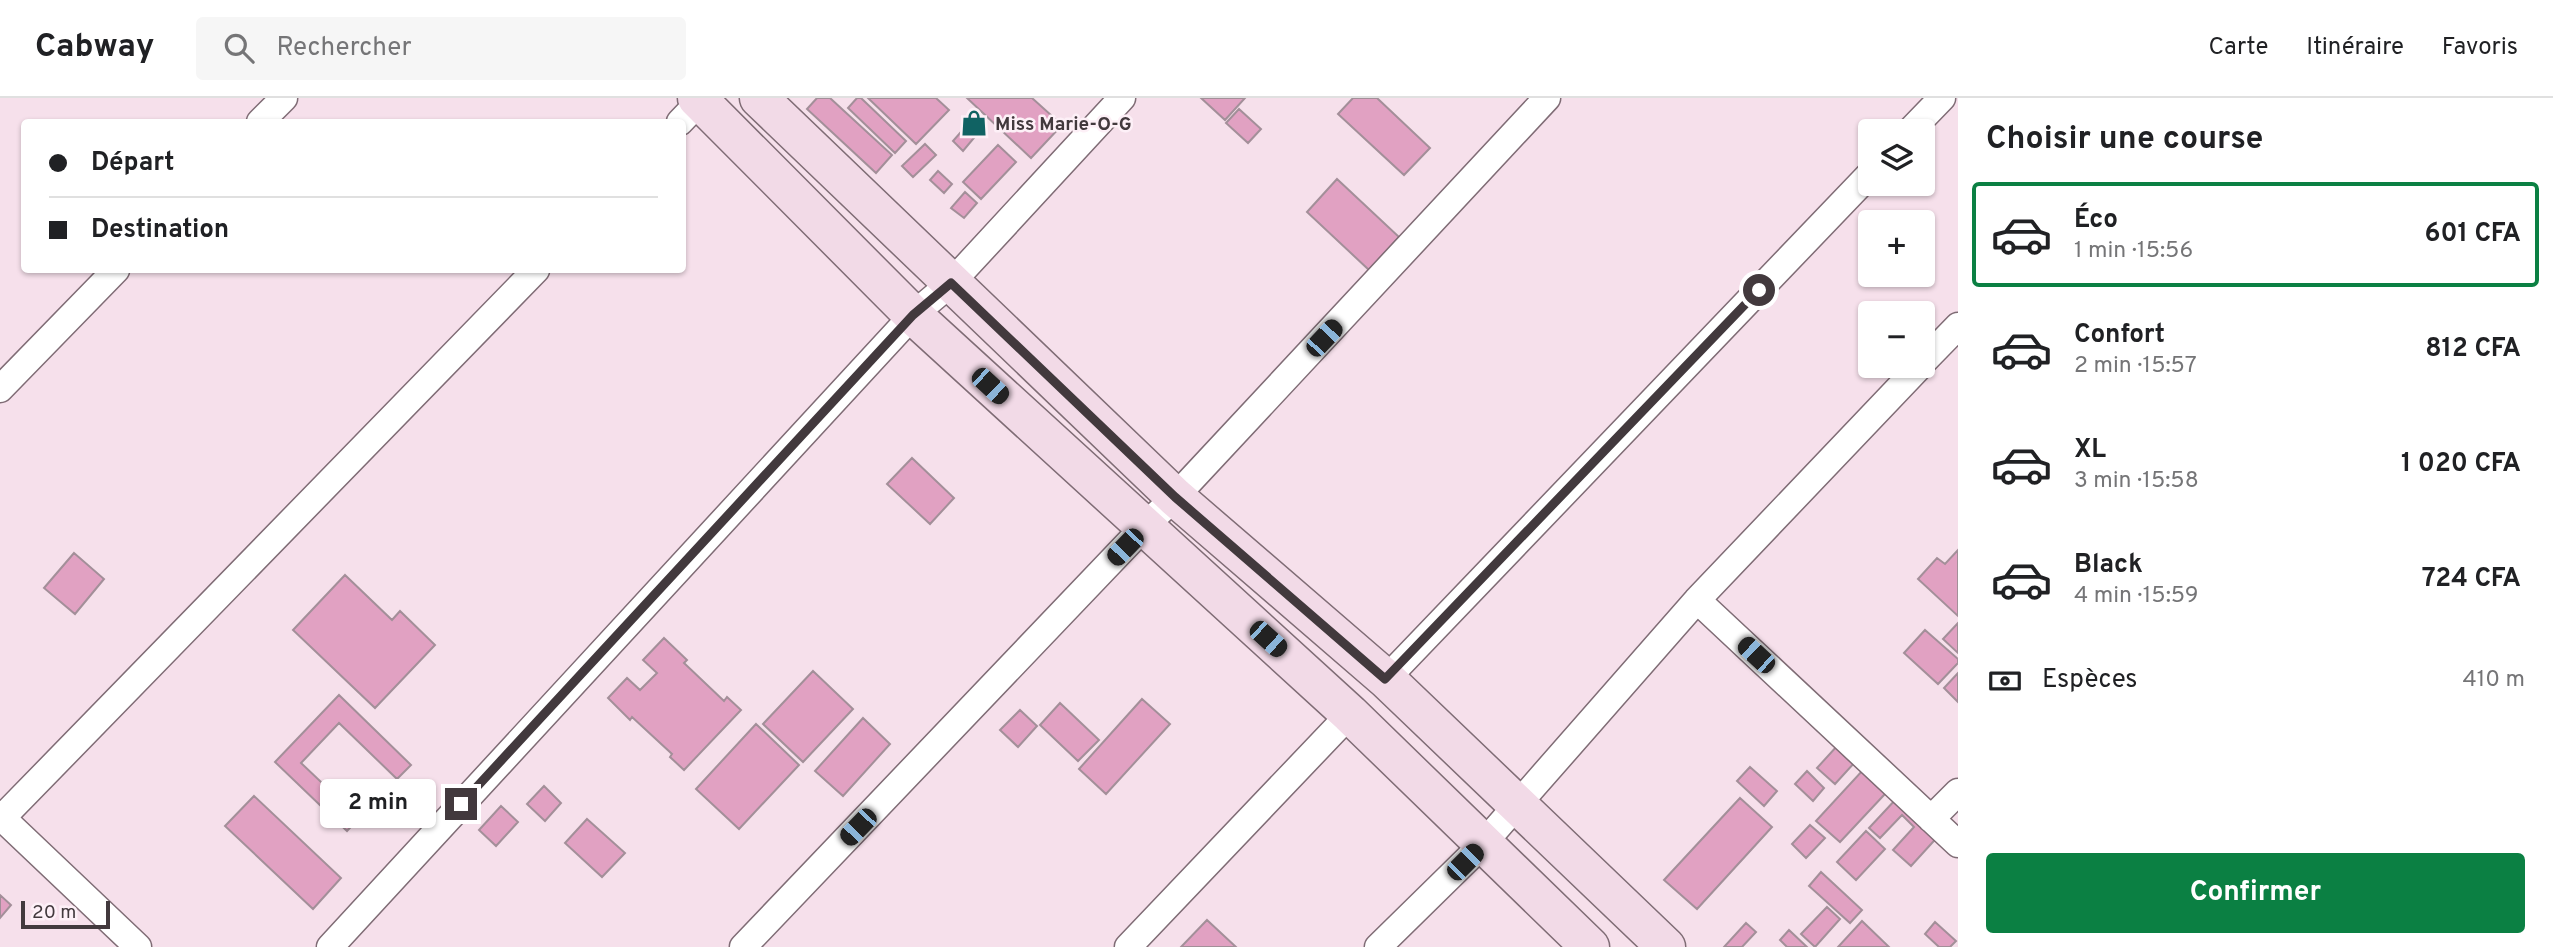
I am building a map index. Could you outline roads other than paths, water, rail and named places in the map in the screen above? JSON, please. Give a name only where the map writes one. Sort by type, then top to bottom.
[{"type":"main road","points":[[760,98],[1175,497],[1385,679],[1666,947]]},
{"type":"main road","points":[[695,105],[913,315],[1350,714],[1590,947]]},
{"type":"street","points":[[263,119],[284,98]]},
{"type":"street","points":[[330,947],[913,315],[951,283],[1122,98]]},
{"type":"street","points":[[743,947],[1175,497],[1547,98]]},
{"type":"street","points":[[1922,119],[1942,98]]},
{"type":"street","points":[[1385,679],[1858,187]]},
{"type":"street","points":[[0,389],[113,273]]},
{"type":"street","points":[[138,947],[1,818],[533,273]]},
{"type":"street","points":[[1935,350],[1958,326]]},
{"type":"street","points":[[1378,947],[1482,845],[1697,600],[1909,378]]},
{"type":"street","points":[[1697,600],[1958,844]]},
{"type":"street","points":[[1128,947],[1350,714]]},
{"type":"street","points":[[1931,819],[1958,792]]},
{"type":"place","name":"Miss Marie-O-G","points":[[974,123]]}]
